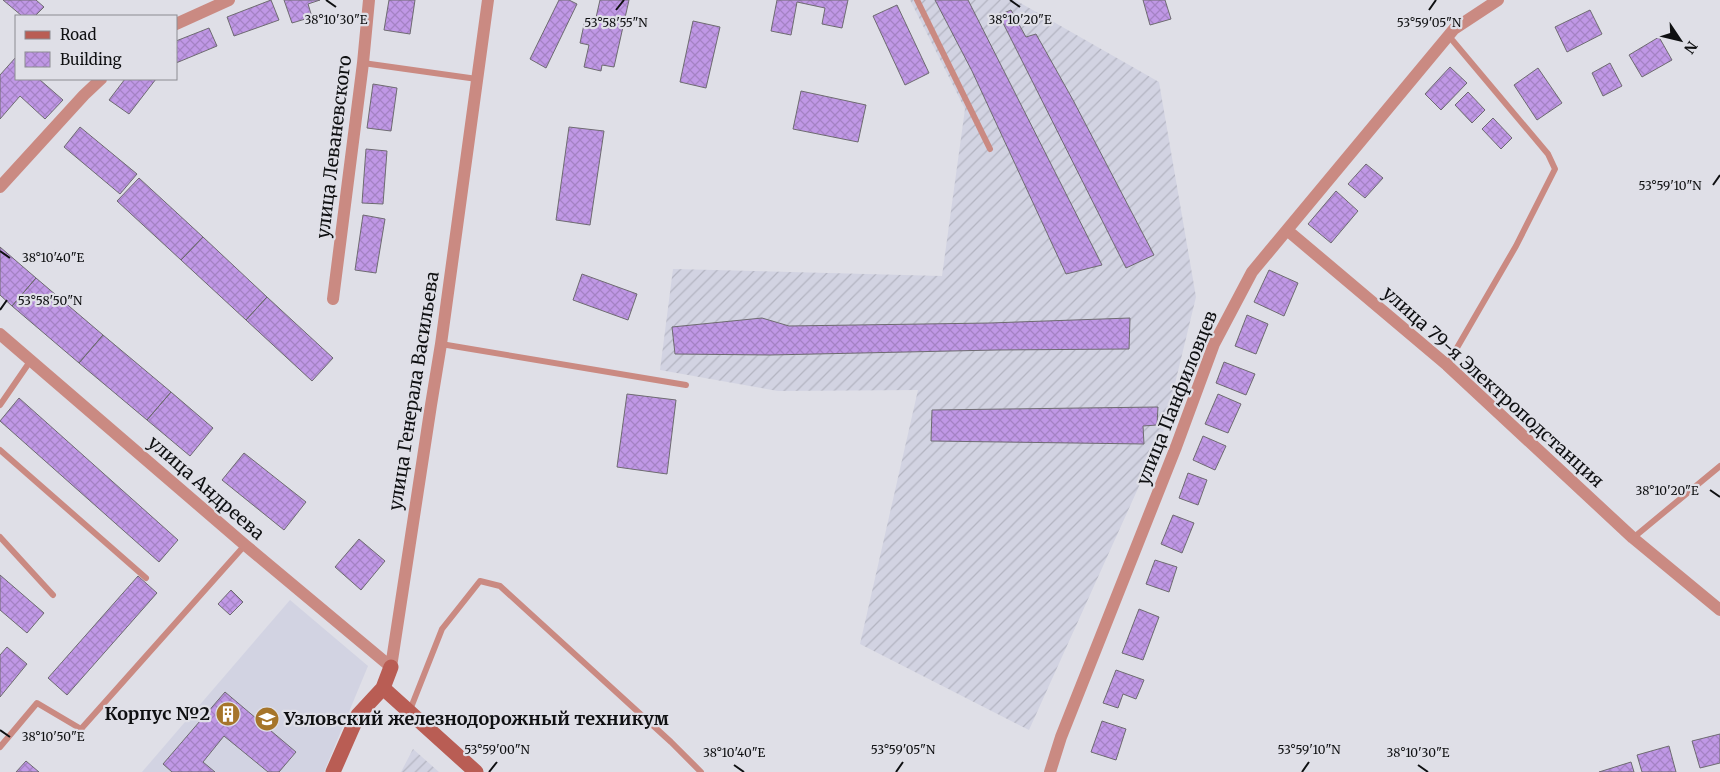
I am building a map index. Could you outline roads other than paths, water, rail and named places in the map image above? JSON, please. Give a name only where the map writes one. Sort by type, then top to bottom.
[{"type":"main road","name":"улица Генерала Васильева","points":[[333,772],[358,715],[383,688],[391,667]]},
{"type":"main road","points":[[383,688],[476,772]]},
{"type":"street","points":[[178,23],[229,0]]},
{"type":"street","name":"улица Леваневского","points":[[332,299],[363,63],[369,0]]},
{"type":"street","name":"улица Генерала Васильева","points":[[391,667],[430,405],[442,344],[488,0]]},
{"type":"street","name":"улица Панфиловцев","points":[[1050,772],[1061,737],[1162,483],[1214,344],[1252,272],[1454,29],[1498,0]]},
{"type":"street","points":[[0,187],[100,80]]},
{"type":"street","name":"улица 79-я Электроподстанция","points":[[1287,230],[1447,365],[1633,538],[1720,610]]},
{"type":"street","name":"улица Андреева","points":[[0,334],[244,545],[391,667]]},
{"type":"lane","points":[[917,0],[990,149]]},
{"type":"lane","points":[[1447,365],[1516,246],[1555,169],[1548,154],[1453,41]]},
{"type":"lane","points":[[363,63],[477,79]]},
{"type":"lane","points":[[442,344],[686,385]]},
{"type":"lane","points":[[0,405],[30,360]]},
{"type":"lane","points":[[0,450],[146,578]]},
{"type":"lane","points":[[1633,538],[1720,466]]},
{"type":"lane","points":[[0,537],[53,594]]},
{"type":"lane","points":[[0,746],[37,703],[81,729],[244,545]]},
{"type":"lane","points":[[409,712],[442,629],[480,581],[500,586],[671,742],[701,772]]},
{"type":"place","name":"Корпус №2","points":[[228,714]]},
{"type":"place","name":"Узловский железнодорожный техникум","points":[[267,719]]}]
